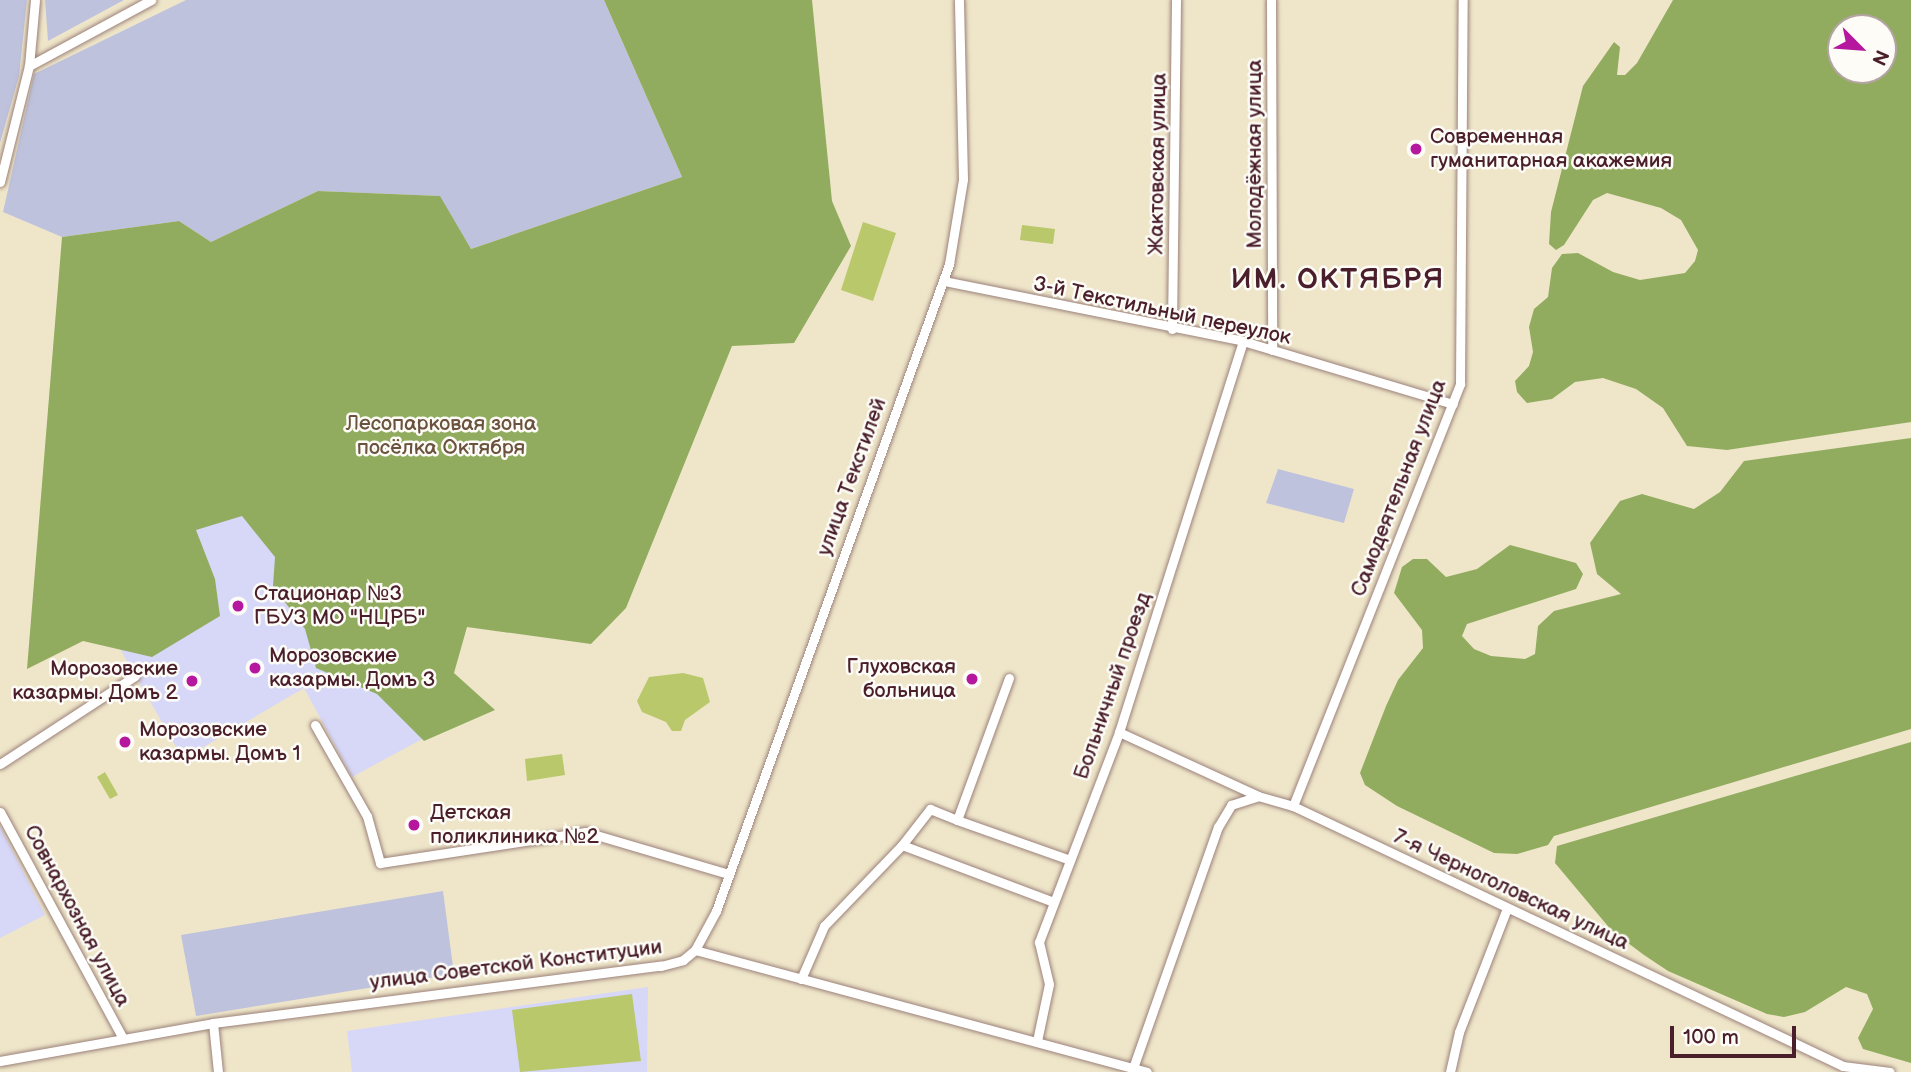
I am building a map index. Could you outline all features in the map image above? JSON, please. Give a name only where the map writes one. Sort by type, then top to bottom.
[{"type":"street","points":[[0,182],[29,66],[35,0]]},
{"type":"street","points":[[29,66],[151,0]]},
{"type":"street","name":"улица Текстилей","points":[[695,950],[711,925],[944,281],[955,242],[963,179],[959,0]]},
{"type":"street","name":"Жактовская улица","points":[[1172,329],[1176,0]]},
{"type":"street","name":"Молодёжная улица","points":[[1271,0],[1272,351]]},
{"type":"street","name":"Самодеятельная улица","points":[[1293,806],[1453,404],[1462,355],[1462,0]]},
{"type":"street","name":"3-й Текстильный переулок","points":[[944,281],[1172,329],[1243,341],[1453,404]]},
{"type":"street","name":"Больничный проезд","points":[[1037,1041],[1049,984],[1039,942],[1119,732],[1243,341]]},
{"type":"street","points":[[0,764],[135,676]]},
{"type":"street","points":[[957,820],[1009,678]]},
{"type":"street","points":[[315,725],[367,816],[380,863],[586,832],[729,874]]},
{"type":"street","name":"7-я Черноголовская улица","points":[[1119,732],[1258,796],[1293,806],[1842,1069],[1890,1072]]},
{"type":"street","points":[[1133,1068],[1218,827],[1231,805],[1258,796]]},
{"type":"street","points":[[801,979],[824,926],[901,845],[930,809],[1070,860]]},
{"type":"street","name":"Совнархозная улица","points":[[0,812],[122,1037]]},
{"type":"street","points":[[901,845],[1054,901]]},
{"type":"street","points":[[1450,1072],[1460,1032],[1507,908]]},
{"type":"street","points":[[695,950],[1147,1072]]},
{"type":"street","name":"улица Советской Конституции","points":[[0,1061],[122,1037],[214,1023],[661,966],[695,950]]},
{"type":"street","points":[[214,1023],[218,1072]]},
{"type":"shaded area","points":[[0,0],[27,0],[19,76],[0,143]]},
{"type":"shaded area","points":[[45,0],[124,0],[48,41]]},
{"type":"shaded area","points":[[186,0],[604,0],[682,177],[471,249],[439,196],[318,191],[211,242],[179,221],[62,237],[3,212],[34,74]]},
{"type":"shaded area","points":[[1278,469],[1354,489],[1344,523],[1266,503]]},
{"type":"shaded area","name":"Стационар №3 ГБУЗ МО \"НЦРБ\"","points":[[250,490],[450,724],[352,777],[304,688],[183,759],[112,635],[182,529]]},
{"type":"shaded area","points":[[0,826],[45,915],[0,938]]},
{"type":"shaded area","points":[[443,891],[454,974],[196,1016],[181,935]]},
{"type":"shaded area","points":[[648,987],[647,1072],[352,1072],[347,1031]]},
{"type":"green space","name":"Лесопарковая зона посёлка Октября","points":[[604,0],[812,0],[832,201],[851,246],[794,343],[732,346],[626,608],[591,644],[467,627],[454,673],[495,710],[424,741],[377,694],[316,668],[305,629],[273,586],[275,557],[242,516],[196,530],[215,579],[220,616],[152,657],[83,641],[27,669],[62,237],[179,221],[211,242],[318,191],[440,196],[471,249],[682,177]]},
{"type":"green space","points":[[1673,0],[1911,0],[1911,422],[1727,450],[1687,446],[1663,408],[1636,389],[1603,378],[1575,382],[1552,399],[1527,403],[1517,392],[1515,381],[1529,366],[1533,352],[1529,327],[1534,309],[1548,297],[1552,268],[1562,254],[1578,253],[1613,272],[1640,280],[1685,273],[1695,261],[1698,250],[1681,220],[1661,208],[1607,193],[1593,200],[1564,245],[1556,250],[1549,244],[1551,212],[1583,86],[1614,42],[1620,47],[1617,75],[1625,75],[1637,63]]},
{"type":"green space","points":[[863,222],[896,233],[873,301],[841,290]]},
{"type":"green space","points":[[1022,225],[1055,229],[1053,244],[1020,240]]},
{"type":"green space","points":[[1911,438],[1911,729],[1554,836],[1548,845],[1517,854],[1494,853],[1397,806],[1365,785],[1360,773],[1386,706],[1398,680],[1423,648],[1422,630],[1394,593],[1402,567],[1413,559],[1427,559],[1446,577],[1477,569],[1510,545],[1576,563],[1583,574],[1576,589],[1467,624],[1462,636],[1474,649],[1491,656],[1525,659],[1535,654],[1538,626],[1554,611],[1621,594],[1597,574],[1590,543],[1620,501],[1642,494],[1694,509],[1720,492],[1744,461]]},
{"type":"green space","points":[[683,673],[703,678],[710,702],[685,720],[681,731],[672,731],[666,722],[642,712],[637,701],[649,677]]},
{"type":"green space","points":[[1911,742],[1911,1063],[1863,1049],[1858,1038],[1873,1009],[1867,994],[1846,987],[1805,1012],[1784,1017],[1767,1014],[1668,971],[1612,931],[1555,863],[1557,846]]},
{"type":"green space","points":[[562,754],[565,775],[527,781],[525,759]]},
{"type":"green space","points":[[105,772],[118,795],[110,799],[97,777]]},
{"type":"green space","points":[[632,994],[641,1061],[520,1072],[512,1010]]},
{"type":"place","name":"Современная гуманитарная акажемия","points":[[1416,149]]},
{"type":"place","name":"Стационар №3 ГБУЗ МО \"НЦРБ\"","points":[[238,606]]},
{"type":"place","name":"Морозовские казармы. Домъ 3","points":[[255,668]]},
{"type":"place","name":"Глуховская больница","points":[[972,679]]},
{"type":"place","name":"Морозовские казармы. Домъ 2","points":[[192,681]]},
{"type":"place","name":"Морозовские казармы. Домъ 1","points":[[125,742]]},
{"type":"place","name":"Детская поликлиника №2","points":[[414,825]]},
{"type":"district","name":"ИМ. ОКТЯБРЯ","points":[[1338,280]]}]
